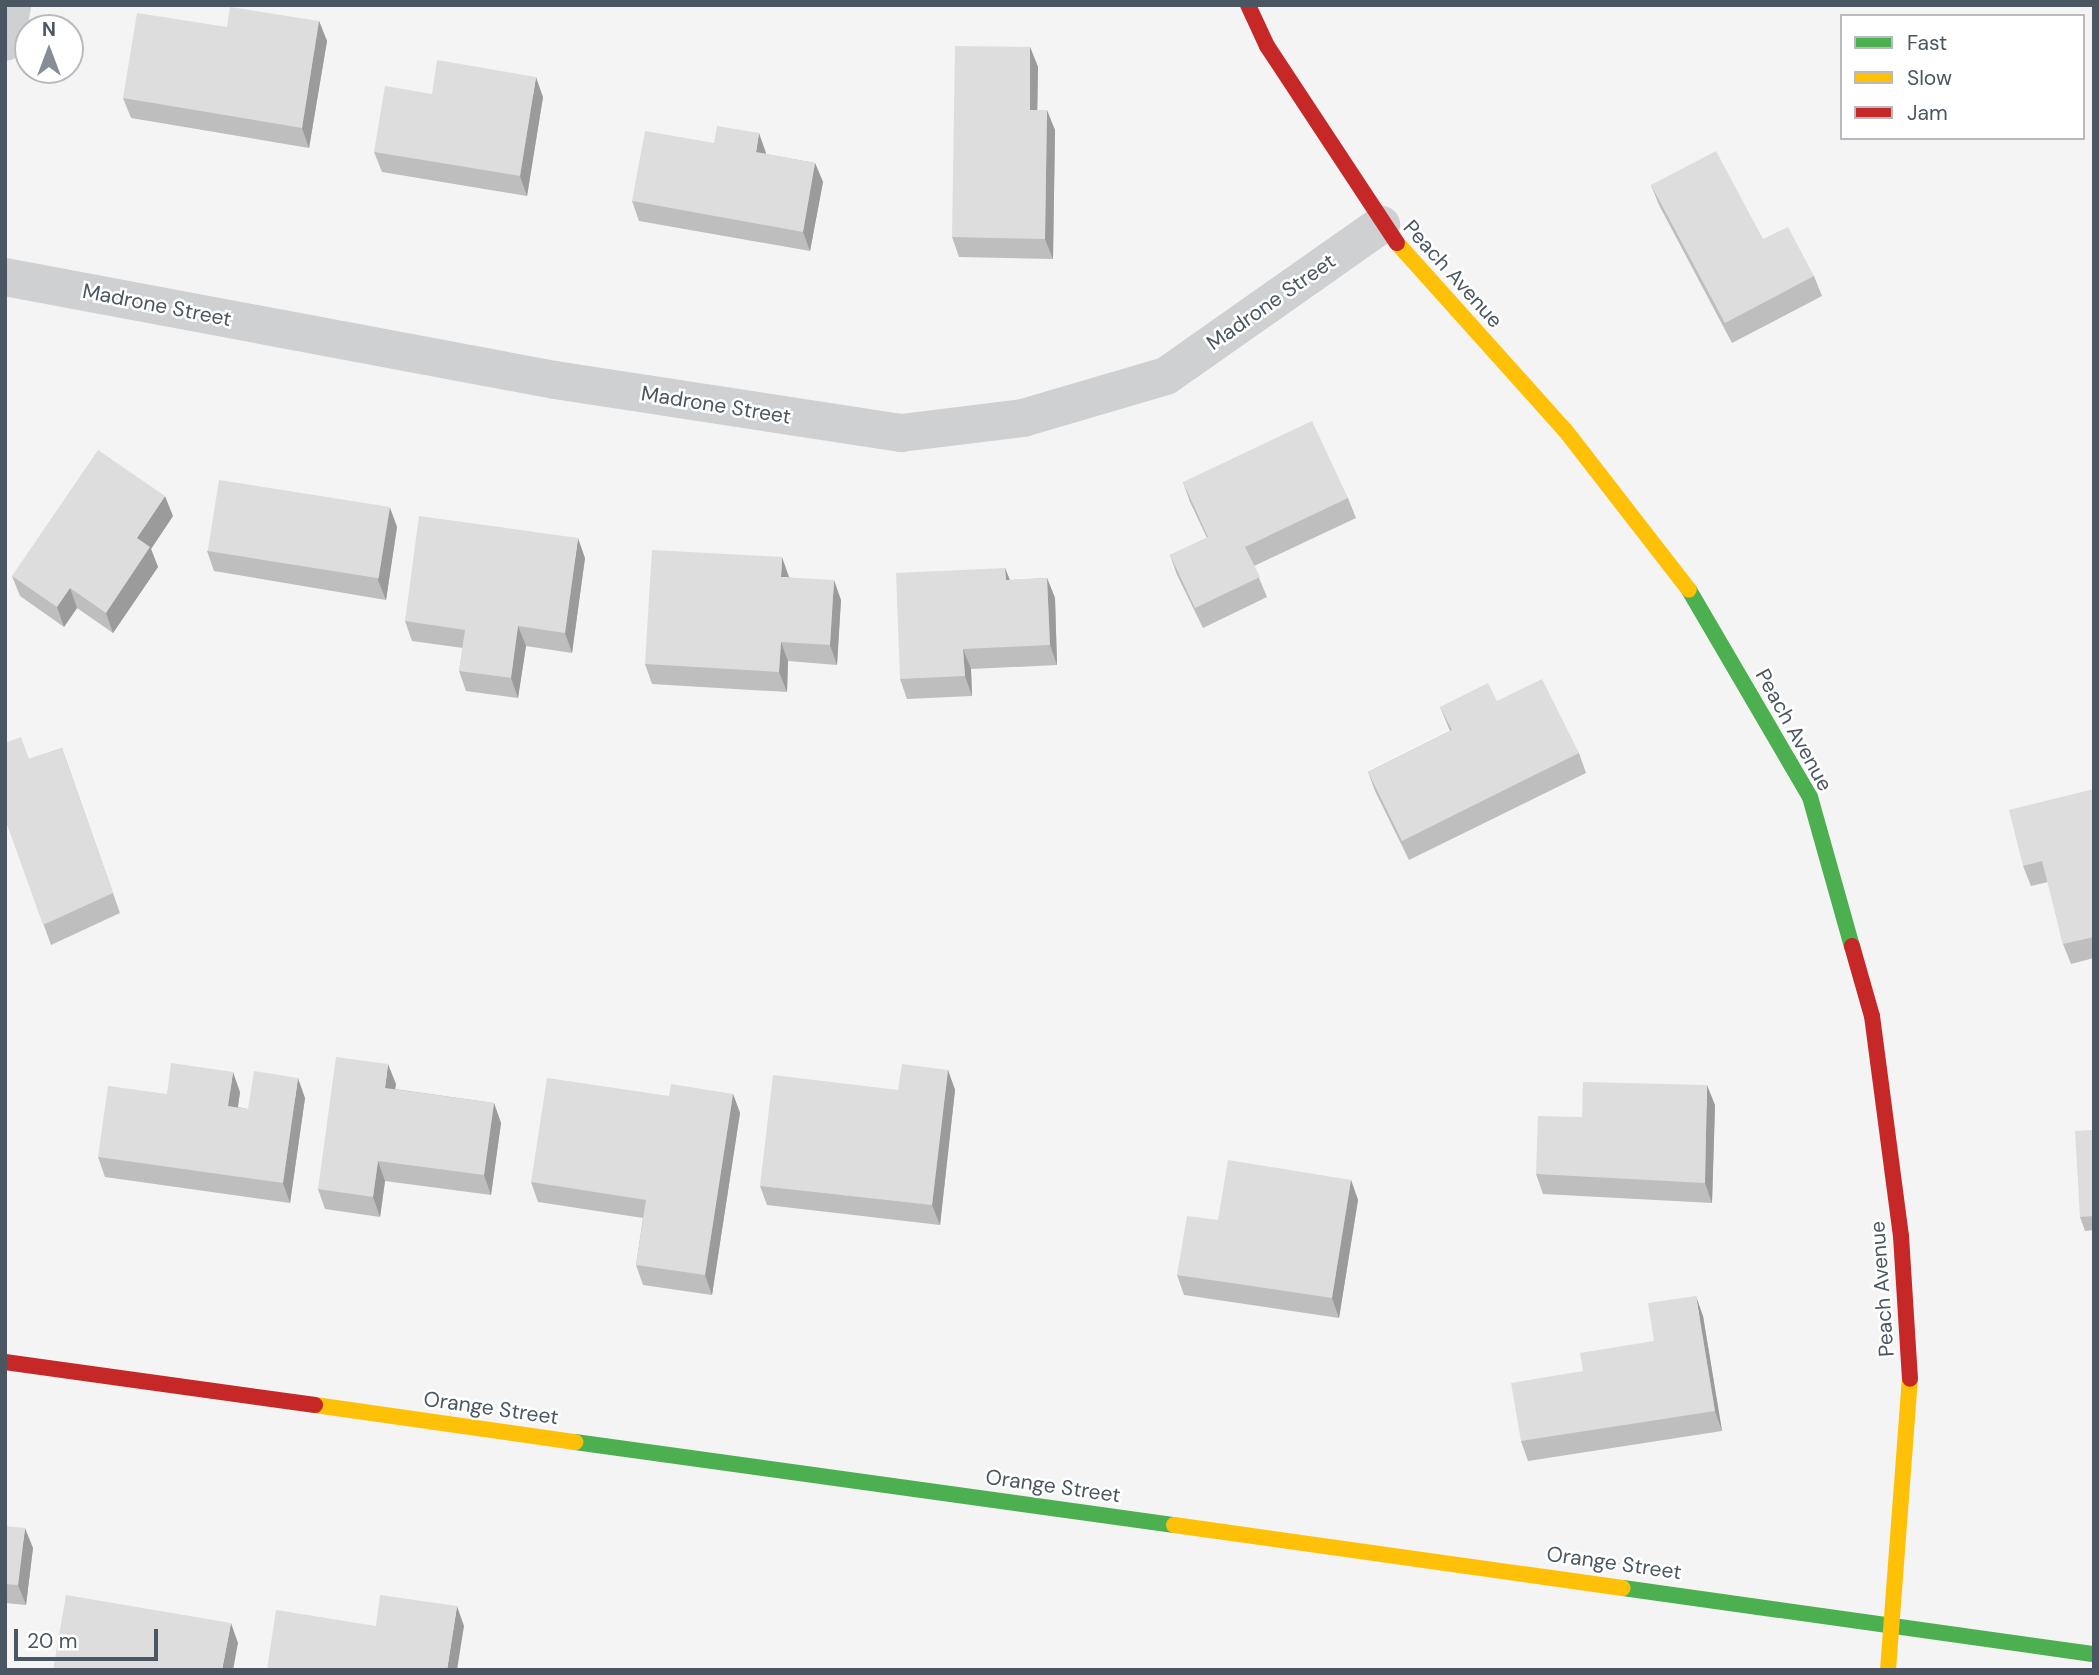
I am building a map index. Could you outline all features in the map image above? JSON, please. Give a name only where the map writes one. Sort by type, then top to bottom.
[{"type":"street","points":[[5,42],[12,5]]},
{"type":"street","name":"Peach Avenue","points":[[1248,5],[1267,46],[1381,225],[1565,430],[1696,600],[1810,797],[1872,1016],[1901,1236],[1911,1401],[1895,1623],[1888,1670]]},
{"type":"street","name":"Madrone Street","points":[[5,277],[555,380],[901,433],[1023,418],[1166,376],[1381,225]]},
{"type":"street","name":"Orange Street","points":[[5,1362],[1895,1623],[2094,1654]]},
{"type":"building","points":[[230,7],[319,21],[302,128],[123,98],[137,13],[227,27]]},
{"type":"building","points":[[955,46],[1030,47],[1030,110],[1047,110],[1045,239],[952,237]]},
{"type":"building","points":[[437,60],[536,77],[520,176],[374,152],[385,86],[432,94]]},
{"type":"building","points":[[717,126],[759,133],[756,152],[815,163],[803,232],[632,201],[645,131],[714,143]]},
{"type":"building","points":[[1716,151],[1763,239],[1788,227],[1814,276],[1725,323],[1651,185]]},
{"type":"building","points":[[1312,421],[1348,498],[1245,547],[1260,577],[1195,608],[1170,555],[1208,537],[1183,482]]},
{"type":"building","points":[[98,450],[165,496],[137,538],[150,547],[106,613],[70,588],[57,607],[12,576]]},
{"type":"building","points":[[219,480],[390,507],[379,578],[208,551]]},
{"type":"building","points":[[419,516],[578,538],[565,633],[518,626],[511,678],[459,671],[465,630],[405,621]]},
{"type":"building","points":[[652,550],[782,557],[781,577],[834,580],[830,645],[781,642],[779,672],[645,664]]},
{"type":"building","points":[[1005,568],[1006,580],[1047,578],[1050,645],[963,649],[965,676],[900,679],[896,573]]},
{"type":"building","points":[[1542,679],[1579,753],[1402,841],[1368,772],[1452,730],[1440,707],[1488,683],[1497,701]]},
{"type":"building","points":[[21,737],[29,759],[62,748],[113,893],[43,925],[5,818],[5,743]]},
{"type":"building","points":[[2094,789],[2094,937],[2063,944],[2042,861],[2023,866],[2009,810]]},
{"type":"building","points":[[336,1057],[388,1064],[385,1088],[494,1103],[484,1175],[378,1161],[373,1197],[318,1189]]},
{"type":"building","points":[[171,1063],[233,1072],[228,1106],[248,1109],[254,1071],[298,1078],[283,1183],[98,1157],[108,1086],[167,1094]]},
{"type":"building","points":[[902,1064],[948,1070],[932,1205],[760,1186],[773,1075],[898,1090]]},
{"type":"building","points":[[547,1078],[669,1096],[671,1084],[733,1094],[705,1275],[636,1265],[646,1200],[531,1182]]},
{"type":"building","points":[[1583,1082],[1707,1085],[1705,1183],[1536,1174],[1538,1116],[1582,1117]]},
{"type":"building","points":[[2094,1130],[2094,1216],[2080,1217],[2075,1131]]},
{"type":"building","points":[[1228,1160],[1351,1180],[1332,1298],[1177,1275],[1187,1216],[1218,1220]]},
{"type":"building","points":[[1696,1296],[1715,1411],[1521,1441],[1511,1383],[1583,1371],[1580,1353],[1654,1341],[1648,1303]]},
{"type":"building","points":[[5,1526],[25,1528],[18,1585],[5,1584]]},
{"type":"building","points":[[66,1595],[231,1623],[222,1670],[53,1670]]},
{"type":"building","points":[[380,1595],[457,1606],[447,1670],[267,1670],[276,1610],[376,1626]]},
{"type":"traffic: fast","points":[[1689,590],[1810,797],[1852,946]]},
{"type":"traffic: fast","points":[[575,1442],[1174,1525]]},
{"type":"traffic: fast","points":[[1623,1588],[2094,1654]]},
{"type":"traffic: slow","points":[[1397,243],[1565,430],[1689,590]]},
{"type":"traffic: slow","points":[[1888,1670],[1910,1379]]},
{"type":"traffic: slow","points":[[315,1405],[575,1442]]},
{"type":"traffic: slow","points":[[1174,1525],[1623,1588]]},
{"type":"traffic: jam","points":[[1248,5],[1267,46],[1397,243]]},
{"type":"traffic: jam","points":[[1852,946],[1872,1016],[1901,1236],[1910,1379]]},
{"type":"traffic: jam","points":[[5,1362],[315,1405]]}]
